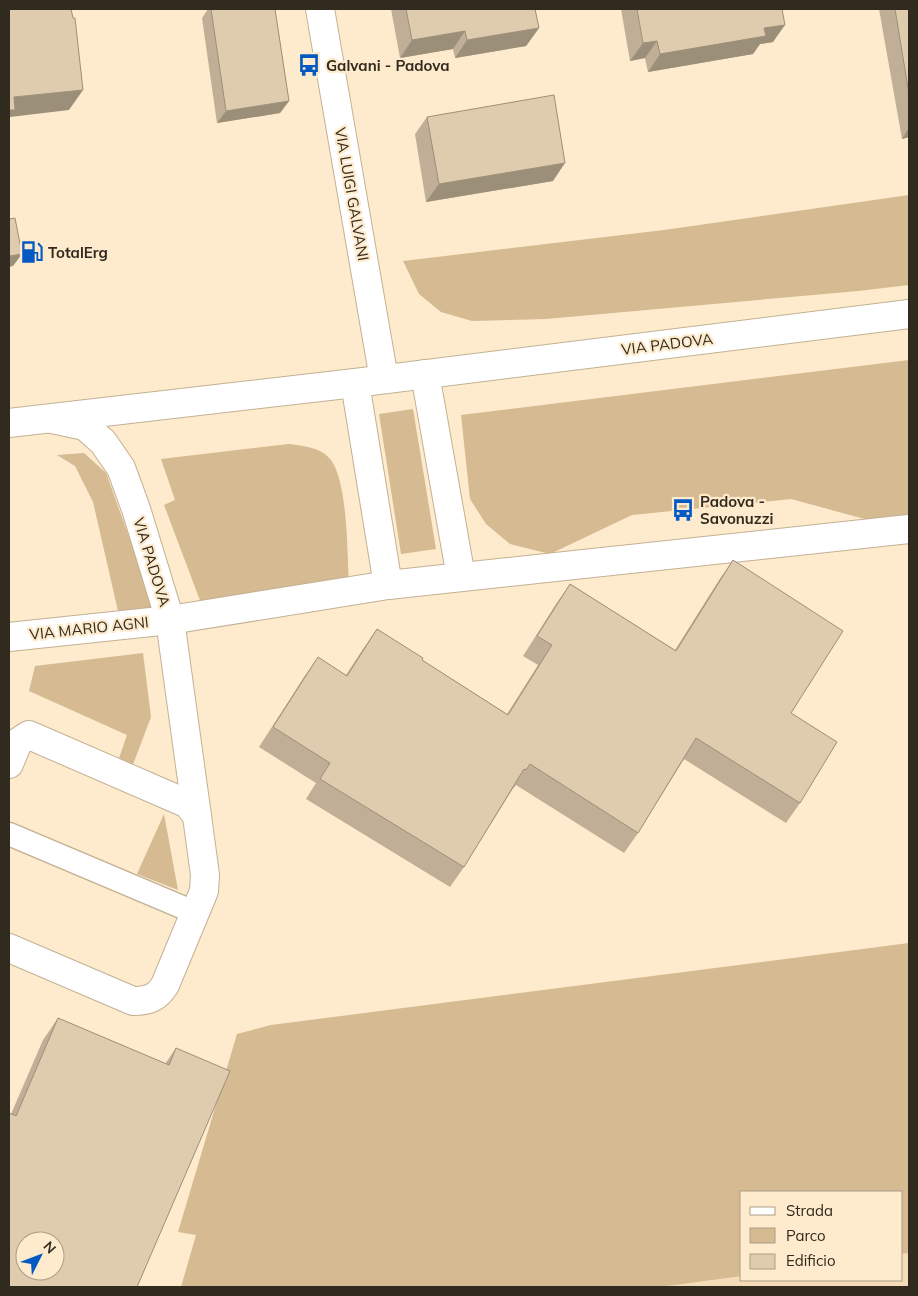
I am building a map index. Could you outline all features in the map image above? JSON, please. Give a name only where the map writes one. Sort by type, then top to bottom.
[{"type":"street","name":"VIA LUIGI GALVANI","points":[[320,9],[384,379]]},
{"type":"street","name":"VIA PADOVA","points":[[9,423],[355,383],[909,314]]},
{"type":"street","points":[[425,374],[460,577]]},
{"type":"street","points":[[355,383],[388,584]]},
{"type":"street","name":"VIA PADOVA","points":[[51,418],[85,426],[103,442],[121,468],[170,620],[388,584],[909,529]]},
{"type":"street","points":[[9,948],[133,1001],[144,1001],[159,994],[165,985],[204,891],[205,875],[170,620]]},
{"type":"street","name":"VIA MARIO AGNI","points":[[9,637],[170,620]]},
{"type":"street","points":[[9,764],[18,742],[29,735],[188,804],[197,816]]},
{"type":"lane","points":[[9,834],[196,913]]},
{"type":"shaded area","points":[[909,1253],[909,1287],[660,1287],[740,1276],[740,1281],[903,1281],[903,1254]]},
{"type":"green space","points":[[909,195],[909,285],[546,319],[472,321],[441,312],[419,294],[403,261],[664,230]]},
{"type":"green space","points":[[909,360],[909,518],[872,521],[791,499],[632,515],[550,554],[510,544],[486,524],[470,499],[461,415]]},
{"type":"green space","points":[[413,409],[436,549],[401,554],[379,414]]},
{"type":"green space","points":[[289,444],[312,448],[322,452],[331,460],[337,471],[346,519],[349,582],[201,603],[164,505],[175,500],[161,459]]},
{"type":"green space","points":[[84,453],[106,473],[155,609],[118,611],[93,502],[75,466],[57,455]]},
{"type":"green space","points":[[143,653],[151,717],[132,767],[118,761],[127,735],[29,691],[35,666]]},
{"type":"green space","points":[[164,814],[178,890],[137,874]]},
{"type":"green space","points":[[909,943],[909,1253],[903,1254],[903,1191],[740,1191],[740,1276],[660,1287],[181,1287],[196,1235],[178,1232],[237,1034],[271,1025]]},
{"type":"building","points":[[9,9],[71,9],[73,18],[75,18],[83,90],[14,97],[15,110],[9,110]]},
{"type":"building","points":[[211,9],[275,9],[289,101],[226,111]]},
{"type":"building","points":[[406,9],[535,9],[539,28],[467,40],[465,31],[412,40]]},
{"type":"building","points":[[637,9],[782,9],[785,25],[764,28],[766,36],[660,54],[657,41],[643,43]]},
{"type":"building","points":[[895,9],[909,9],[909,94]]},
{"type":"building","points":[[554,95],[565,163],[439,184],[427,117]]},
{"type":"building","points":[[15,218],[22,254],[9,256],[9,219]]},
{"type":"building","points":[[733,560],[843,631],[791,713],[837,742],[800,803],[696,738],[638,833],[530,764],[526,770],[524,769],[464,867],[320,779],[330,763],[273,727],[318,657],[347,676],[377,629],[508,715],[552,645],[537,636],[570,584],[676,651]]},
{"type":"building","points":[[58,1018],[169,1065],[176,1048],[230,1071],[137,1287],[9,1287],[9,1113],[16,1116]]},
{"type":"place","name":"Galvani - Padova","points":[[309,65]]},
{"type":"place","name":"TotalErg","points":[[32,252]]},
{"type":"place","name":"Padova - Savonuzzi","points":[[683,510]]}]
